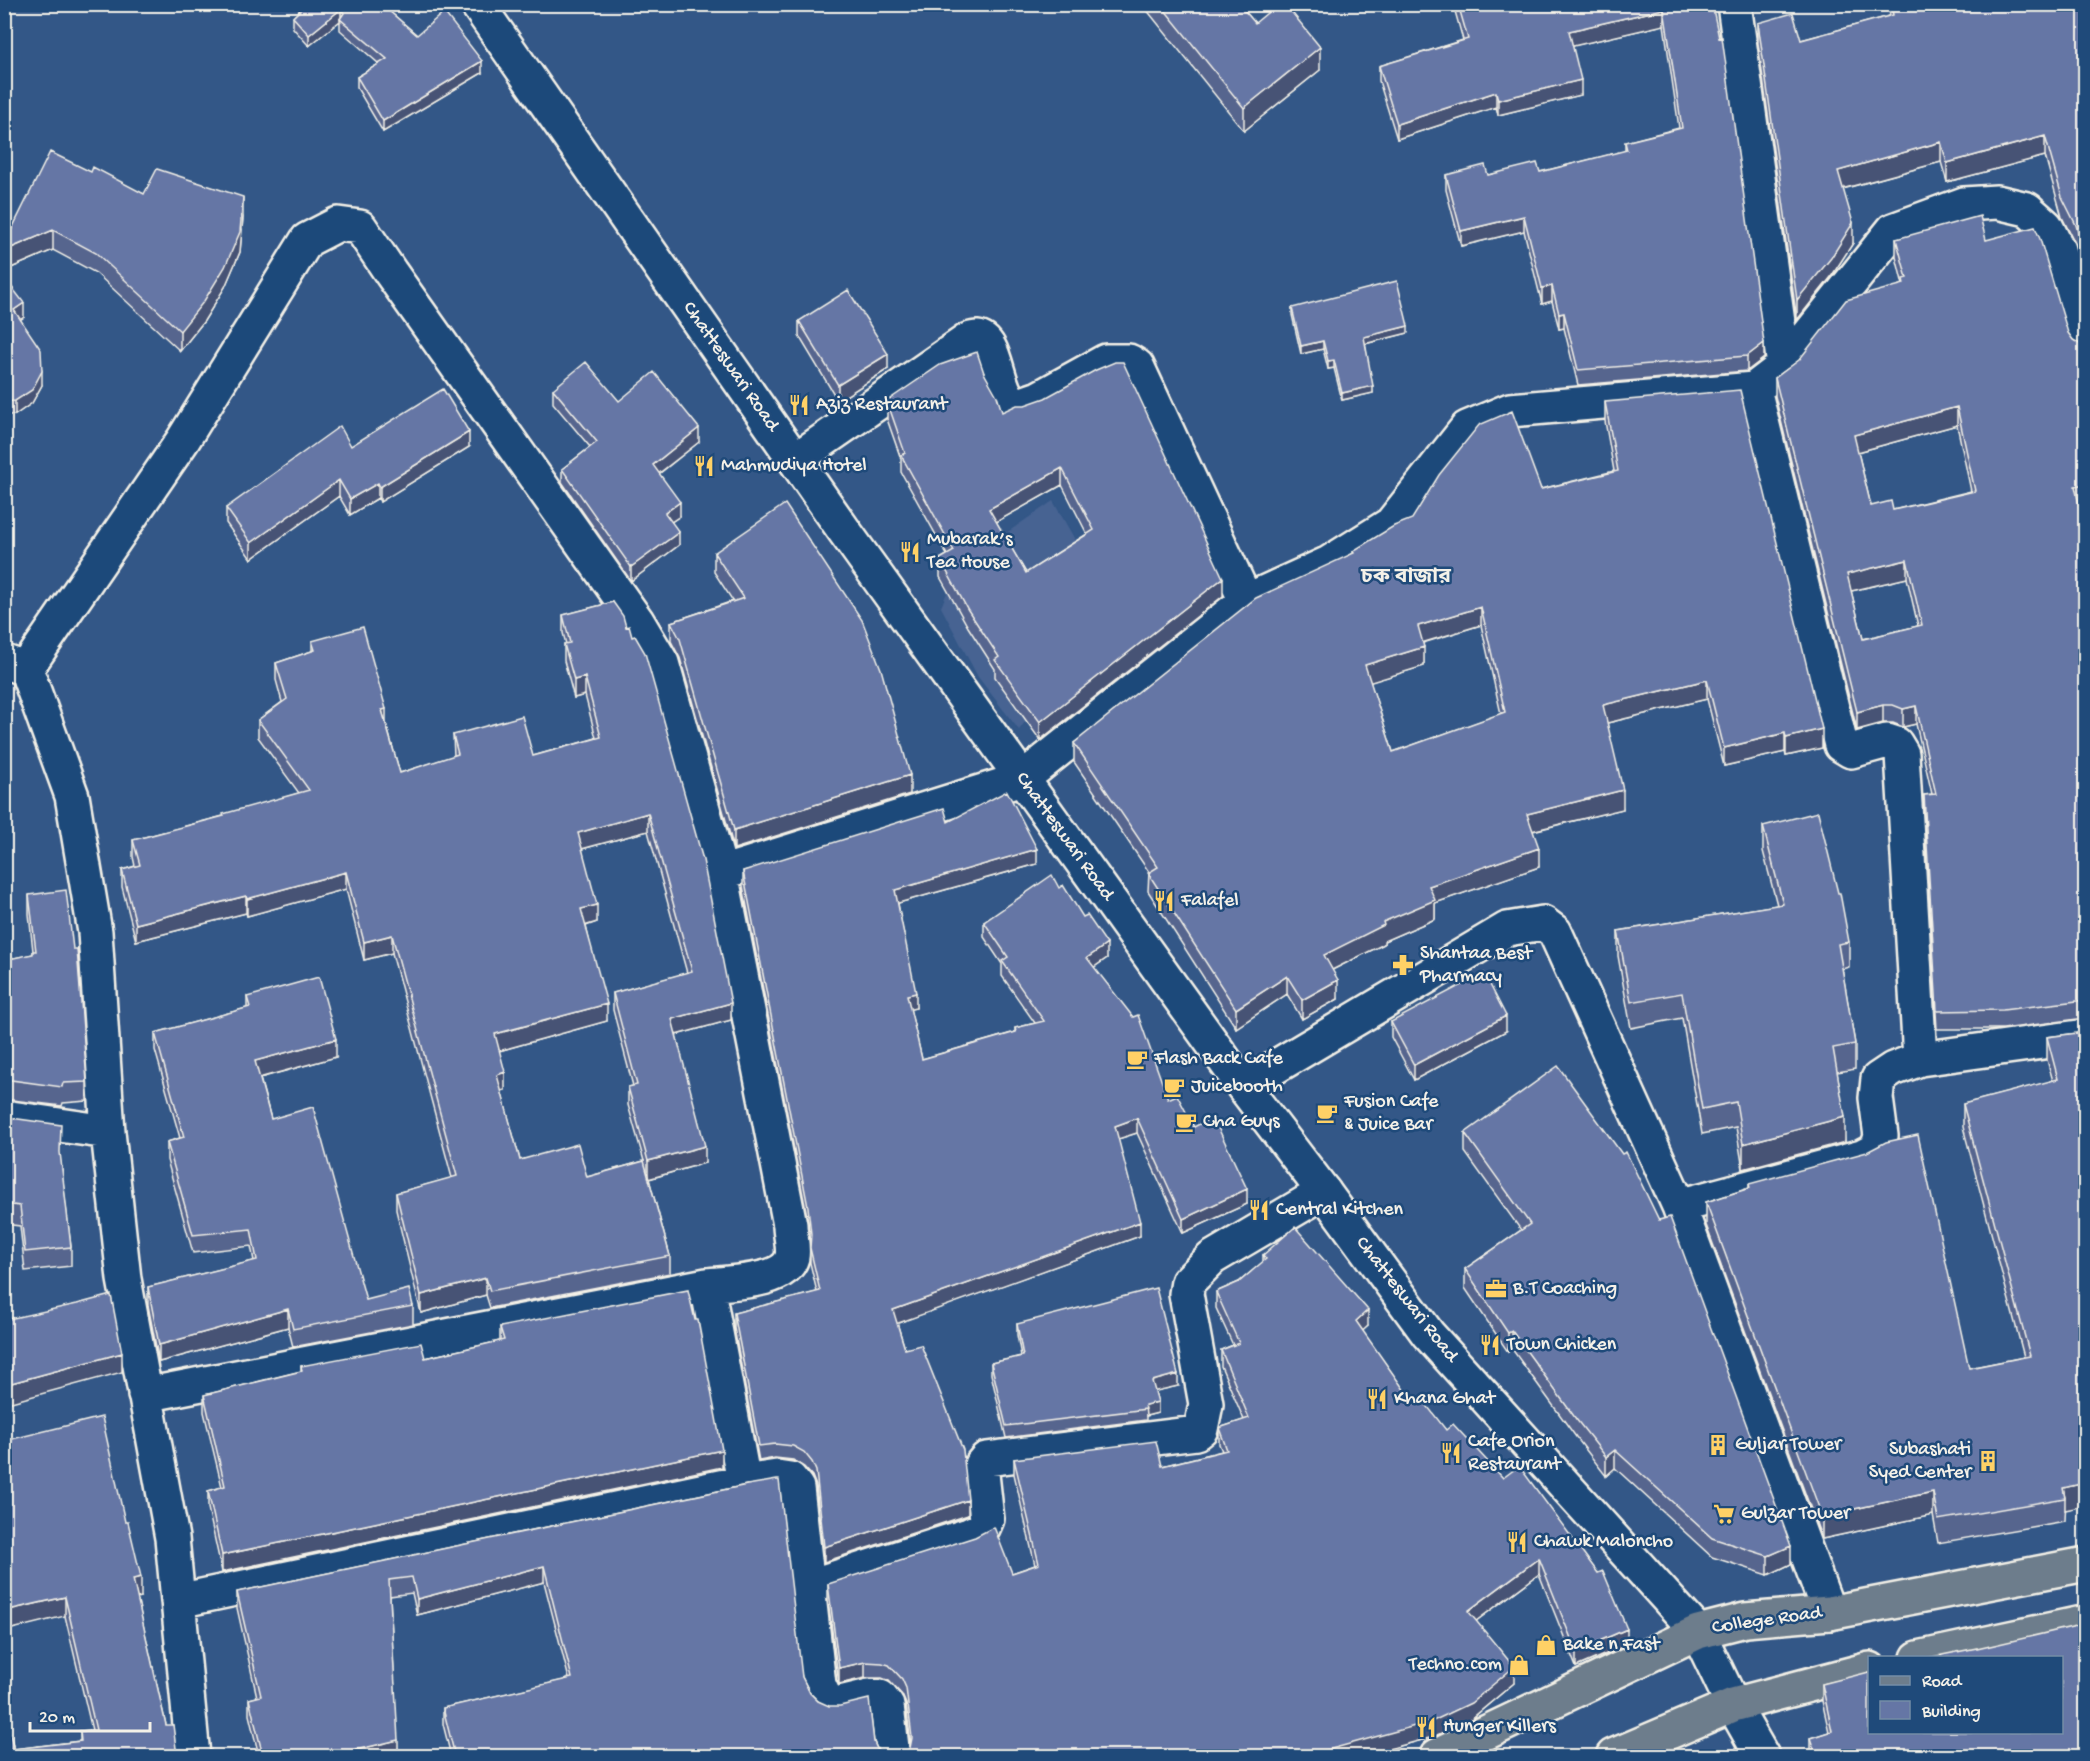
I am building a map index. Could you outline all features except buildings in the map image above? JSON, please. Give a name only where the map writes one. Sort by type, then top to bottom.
[{"type":"main road","name":"College Road","points":[[1437,1756],[1698,1632],[1745,1620],[1829,1613],[2085,1564]]},
{"type":"main road","points":[[1927,1656],[2085,1622]]},
{"type":"main road","points":[[1613,1756],[1733,1705],[1868,1669]]},
{"type":"street","name":"Chatteswari Road","points":[[477,4],[795,460],[1243,1086],[1428,1334],[1698,1632],[1733,1705],[1762,1756]]},
{"type":"street","points":[[1734,4],[1784,366]]},
{"type":"street","points":[[721,873],[1022,778],[1246,601],[1329,563],[1391,524],[1467,428],[1510,410],[1754,389],[1784,366],[1893,230],[1964,204],[1998,202],[2027,209],[2046,226],[2058,250],[2085,345]]},
{"type":"street","points":[[145,1395],[707,1285],[773,1276],[784,1270],[792,1257],[790,1225],[721,873],[662,663],[637,621],[360,227],[338,224],[308,240],[183,440],[15,666],[72,796],[95,932],[108,1132],[124,1279],[145,1395],[172,1538],[193,1756]]},
{"type":"street","points":[[795,460],[968,340],[978,338],[990,348],[1010,402],[1019,405],[1039,398],[1106,361],[1129,361],[1137,366],[1246,601]]},
{"type":"street","points":[[1754,389],[1841,745],[1851,751],[1887,741],[1896,744],[1902,754],[1920,1059]]},
{"type":"street","points":[[1243,1086],[1508,929],[1543,923],[1555,933],[1566,953],[1678,1206],[1829,1613]]},
{"type":"street","points":[[1678,1206],[1862,1157],[1877,1149],[1881,1136],[1876,1098],[1878,1079],[1893,1069],[1920,1059],[2085,1036]]},
{"type":"street","points":[[4,1117],[108,1132]]},
{"type":"street","points":[[807,1587],[969,1535],[983,1528],[987,1519],[981,1465],[986,1460],[1196,1433],[1201,1429],[1206,1404],[1186,1294],[1188,1282],[1212,1258],[1324,1192]]},
{"type":"street","points":[[707,1285],[744,1482]]},
{"type":"street","points":[[178,1601],[744,1482],[777,1477],[790,1479],[797,1488],[819,1685],[826,1700],[836,1704],[869,1696],[880,1697],[887,1706],[893,1756]]},
{"type":"shaded area","points":[[1053,501],[1110,601],[1019,730],[978,677],[941,607],[958,566]]},
{"type":"place","name":"Aziz Restaurant","points":[[799,405]]},
{"type":"place","name":"Mahmudiya Hotel","points":[[704,466]]},
{"type":"place","name":"Mubarak’s Tea House","points":[[910,552]]},
{"type":"place","name":"Falafel","points":[[1164,901]]},
{"type":"place","name":"Shantaa Best Pharmacy","points":[[1403,965]]},
{"type":"place","name":"Flash Back Cafe","points":[[1137,1059]]},
{"type":"place","name":"Juicebooth","points":[[1174,1087]]},
{"type":"place","name":"Fusion Cafe & Juice Bar","points":[[1327,1113]]},
{"type":"place","name":"Cha Guys","points":[[1186,1122]]},
{"type":"place","name":"Central Kitchen","points":[[1259,1210]]},
{"type":"place","name":"B.T Coaching","points":[[1496,1289]]},
{"type":"place","name":"Town Chicken","points":[[1490,1345]]},
{"type":"place","name":"Khana Ghat","points":[[1377,1399]]},
{"type":"place","name":"Guljar Tower","points":[[1718,1445]]},
{"type":"place","name":"Cafe Orion Restaurant","points":[[1451,1453]]},
{"type":"place","name":"Subashati Syed Center","points":[[1988,1461]]},
{"type":"place","name":"Gulzar Tower","points":[[1724,1514]]},
{"type":"place","name":"Chawk Maloncho","points":[[1517,1542]]},
{"type":"place","name":"Bake n Fast","points":[[1546,1645]]},
{"type":"place","name":"Techno.com","points":[[1519,1665]]},
{"type":"place","name":"Hunger Killers","points":[[1426,1727]]},
{"type":"district","name":"চক বাজার","points":[[1406,578]]}]
